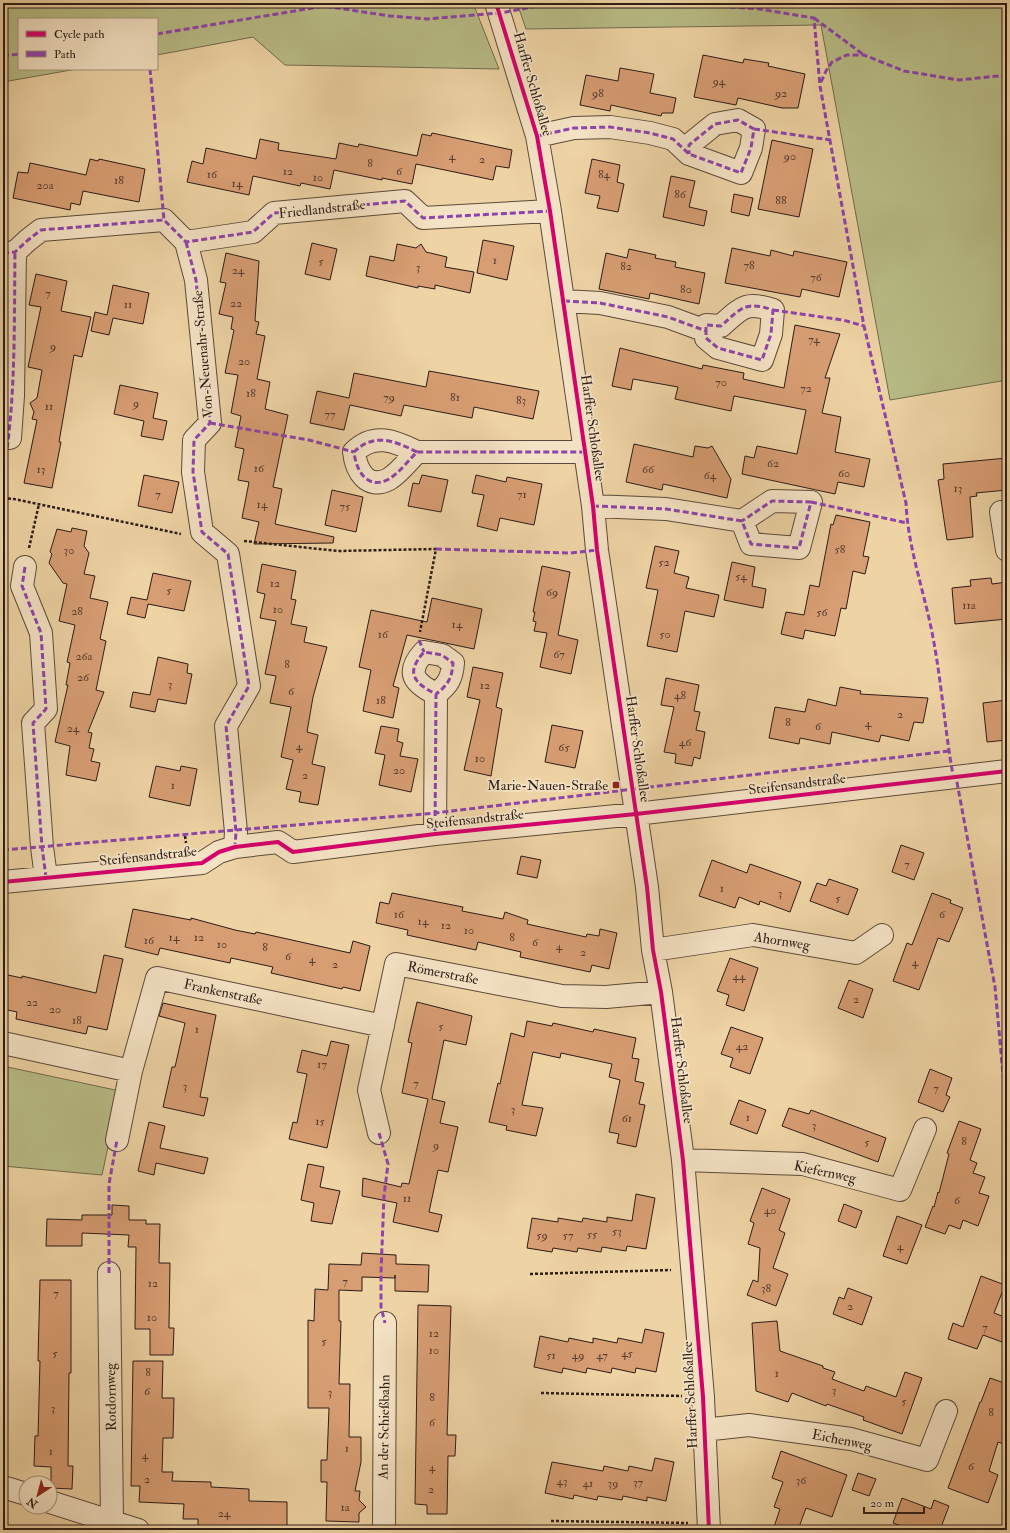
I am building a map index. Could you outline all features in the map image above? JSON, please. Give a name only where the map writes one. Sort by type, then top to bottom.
[{"type":"street","name":"Harffer Schloßallee","points":[[496,3],[537,136],[550,211],[586,452],[597,550],[647,887],[653,950],[661,992],[683,1160],[703,1397],[703,1430],[709,1527]]},
{"type":"street","name":"Harffer Schloßallee","points":[[537,136],[574,128],[610,127],[650,133],[673,139],[689,154]]},
{"type":"street","name":"Friedlandstraße","points":[[186,242],[253,232],[274,213],[405,201],[423,218],[550,211]]},
{"type":"street","points":[[10,438],[13,396],[9,252],[41,230],[164,220],[186,242]]},
{"type":"street","name":"Von-Neuenahr-Straße","points":[[186,242],[196,280],[210,423],[194,440],[193,472],[202,532]]},
{"type":"street","points":[[564,301],[600,304],[668,317],[706,331]]},
{"type":"street","name":"Harffer Schloßallee","points":[[416,452],[586,452]]},
{"type":"street","points":[[593,506],[666,509],[742,520]]},
{"type":"street","points":[[1007,512],[1001,512],[1007,550]]},
{"type":"street","points":[[202,532],[228,554],[248,686],[226,726],[236,832],[227,850]]},
{"type":"street","points":[[3,869],[18,867],[40,878],[42,847],[32,723],[46,709],[41,633],[22,586],[25,567]]},
{"type":"street","name":"Steifensandstraße","points":[[435,834],[436,694]]},
{"type":"street","name":"Steifensandstraße","points":[[3,882],[149,867],[161,852],[207,848],[227,850],[278,842],[293,852],[435,834],[636,814],[1007,771]]},
{"type":"street","name":"Ahornweg","points":[[653,950],[753,935],[856,953],[882,935]]},
{"type":"street","name":"Römerstraße","points":[[379,1133],[369,1090],[384,1026],[396,964],[562,996],[606,997],[661,992]]},
{"type":"street","name":"Frankenstraße","points":[[118,1140],[131,1071],[156,978],[384,1026]]},
{"type":"street","points":[[3,1043],[131,1071]]},
{"type":"street","name":"Kiefernweg","points":[[683,1160],[803,1164],[900,1190],[925,1129]]},
{"type":"street","name":"Rotdornweg","points":[[109,1273],[112,1521]]},
{"type":"street","name":"An der Schießbahn","points":[[384,1530],[385,1323]]},
{"type":"street","name":"Eichenweg","points":[[703,1430],[749,1425],[851,1439],[927,1460],[946,1411]]},
{"type":"street","points":[[3,1487],[18,1492]]},
{"type":"street","points":[[58,1504],[138,1530]]},
{"type":"path","points":[[3,498],[188,535],[202,532]]},
{"type":"path","points":[[25,567],[39,504]]},
{"type":"path","points":[[239,540],[338,551],[436,549],[420,633]]},
{"type":"path","points":[[530,1274],[693,1269]]},
{"type":"path","points":[[551,1521],[709,1527]]},
{"type":"green space","points":[[3,3],[473,3],[499,69],[285,65],[253,37],[158,55],[158,18],[18,18],[18,70],[71,70],[3,82]]},
{"type":"green space","points":[[517,3],[1007,3],[1007,380],[890,400],[821,25],[526,29]]},
{"type":"green space","points":[[3,1066],[120,1091],[102,1175],[3,1166]]},
{"type":"building","points":[[703,55],[743,63],[744,59],[769,63],[768,66],[805,74],[798,108],[782,108],[738,98],[736,105],[694,97]]},
{"type":"building","points":[[620,68],[654,74],[650,93],[676,98],[673,113],[662,113],[661,116],[611,105],[610,111],[580,105],[586,75],[618,81]]},
{"type":"building","points":[[432,133],[512,150],[509,168],[496,166],[493,180],[416,164],[412,184],[382,178],[382,180],[334,170],[330,189],[301,183],[300,186],[253,176],[249,195],[187,182],[192,161],[203,164],[206,148],[256,159],[260,139],[279,143],[278,150],[336,159],[339,143],[358,147],[359,144],[417,156],[422,134],[431,136]]},
{"type":"building","points":[[772,140],[813,149],[799,217],[758,209]]},
{"type":"building","points":[[90,159],[98,161],[99,159],[145,169],[139,202],[83,191],[80,205],[71,203],[70,210],[13,198],[18,172],[28,173],[30,163],[86,175]]},
{"type":"building","points":[[592,159],[620,165],[617,182],[624,184],[618,212],[597,208],[600,196],[585,193]]},
{"type":"building","points":[[671,176],[695,181],[689,207],[707,211],[704,226],[663,217]]},
{"type":"building","points":[[734,194],[753,198],[749,216],[731,212]]},
{"type":"building","points":[[483,240],[514,246],[507,280],[477,273]]},
{"type":"building","points":[[312,243],[337,249],[330,280],[305,274]]},
{"type":"building","points":[[397,244],[416,248],[421,244],[426,252],[447,257],[445,267],[474,272],[470,293],[435,285],[435,289],[418,286],[418,288],[366,276],[370,256],[394,261]]},
{"type":"building","points":[[732,248],[770,256],[771,250],[793,256],[794,251],[847,262],[839,297],[802,289],[800,297],[725,283]]},
{"type":"building","points":[[629,249],[656,255],[655,258],[676,262],[675,267],[705,273],[699,304],[650,293],[649,299],[599,289],[606,253],[627,258]]},
{"type":"building","points":[[226,253],[259,261],[255,321],[259,322],[256,334],[265,336],[257,379],[270,382],[265,409],[288,415],[273,487],[282,489],[275,524],[334,537],[333,543],[254,544],[259,522],[242,518],[249,482],[238,480],[244,449],[235,447],[241,416],[231,413],[238,375],[225,373],[234,330],[231,329],[233,317],[219,314],[226,283],[220,282]]},
{"type":"building","points":[[36,274],[67,281],[61,311],[91,317],[82,357],[74,355],[59,442],[61,442],[52,488],[24,483],[37,420],[32,419],[34,412],[30,403],[37,398],[42,370],[28,367],[41,307],[29,305]]},
{"type":"building","points":[[113,285],[149,293],[143,324],[113,318],[109,335],[91,331],[95,312],[107,315]]},
{"type":"building","points":[[795,325],[840,334],[825,378],[830,378],[822,413],[841,417],[835,452],[870,459],[864,487],[838,482],[835,494],[742,474],[745,456],[754,458],[757,446],[797,454],[806,410],[734,396],[731,411],[675,399],[678,387],[633,379],[631,390],[612,386],[620,348],[702,369],[703,365],[744,373],[743,379],[784,388]]},
{"type":"building","points":[[429,371],[539,391],[533,419],[474,407],[472,418],[404,405],[401,416],[350,405],[344,430],[310,423],[317,391],[349,398],[354,373],[426,387]]},
{"type":"building","points":[[120,385],[158,393],[153,418],[167,421],[163,440],[141,436],[144,421],[114,414]]},
{"type":"building","points":[[634,444],[693,457],[695,446],[708,448],[712,446],[731,479],[727,498],[663,484],[662,490],[626,482]]},
{"type":"building","points":[[1007,458],[1007,490],[976,493],[977,496],[970,497],[973,537],[947,540],[938,480],[944,479],[943,464]]},
{"type":"building","points":[[144,475],[179,482],[172,513],[138,506]]},
{"type":"building","points":[[422,475],[448,480],[441,512],[408,506],[413,483],[419,484]]},
{"type":"building","points":[[476,475],[506,482],[507,477],[542,484],[534,525],[500,518],[497,531],[477,526],[484,495],[472,493]]},
{"type":"building","points":[[332,490],[363,497],[356,532],[325,525]]},
{"type":"building","points":[[836,515],[870,522],[863,556],[869,557],[865,574],[853,571],[846,609],[841,608],[835,636],[805,630],[803,639],[781,634],[786,612],[804,615],[810,585],[819,587],[831,524],[833,525]]},
{"type":"building","points":[[72,528],[87,531],[84,546],[89,553],[84,574],[95,576],[90,598],[108,602],[100,639],[106,641],[96,690],[104,692],[88,732],[92,733],[89,748],[94,749],[91,761],[100,763],[96,781],[66,775],[70,746],[55,742],[68,685],[66,685],[70,663],[67,662],[75,625],[59,621],[67,584],[63,583],[49,563],[52,554],[50,552],[57,529],[71,532]]},
{"type":"building","points":[[655,546],[679,551],[674,573],[689,577],[686,588],[719,595],[714,617],[685,611],[677,652],[647,646],[658,590],[646,588]]},
{"type":"building","points":[[732,562],[755,567],[752,586],[766,589],[763,608],[724,600]]},
{"type":"building","points":[[262,564],[296,571],[291,599],[296,600],[291,624],[307,627],[304,642],[327,647],[313,697],[307,732],[318,735],[312,764],[325,767],[318,805],[299,802],[301,792],[286,789],[293,760],[281,757],[291,707],[270,703],[276,676],[265,674],[276,621],[260,618],[265,594],[257,592]]},
{"type":"building","points":[[542,566],[570,572],[558,635],[578,640],[571,674],[540,667],[547,633],[534,631],[536,622],[533,621],[535,612],[533,612]]},
{"type":"building","points":[[153,573],[191,581],[184,611],[148,604],[145,618],[127,614],[131,597],[147,600]]},
{"type":"building","points":[[991,578],[992,584],[1007,582],[1007,619],[955,624],[952,588],[971,586],[970,580]]},
{"type":"building","points":[[432,598],[482,609],[474,649],[407,635],[393,686],[399,688],[393,718],[363,711],[371,670],[359,667],[371,610],[427,622]]},
{"type":"building","points":[[158,657],[188,664],[187,673],[192,674],[186,704],[158,699],[155,712],[130,707],[133,692],[150,695]]},
{"type":"building","points":[[473,667],[503,673],[496,707],[502,709],[491,776],[464,770],[480,700],[467,697]]},
{"type":"building","points":[[666,678],[699,685],[694,711],[700,712],[696,730],[705,732],[700,759],[694,757],[692,766],[675,763],[676,754],[664,752],[674,707],[661,705]]},
{"type":"building","points":[[840,687],[861,691],[860,694],[928,698],[923,723],[914,722],[909,741],[881,735],[879,742],[832,732],[830,744],[800,738],[799,744],[769,738],[775,707],[805,712],[808,699],[836,706]]},
{"type":"building","points":[[1007,700],[1007,740],[987,742],[983,703]]},
{"type":"building","points":[[552,725],[583,731],[575,768],[545,762]]},
{"type":"building","points":[[381,726],[399,729],[397,741],[403,743],[400,756],[418,759],[411,792],[379,785],[385,755],[375,753]]},
{"type":"building","points":[[156,766],[180,771],[181,766],[197,769],[190,806],[149,797]]},
{"type":"building","points":[[901,845],[924,853],[914,880],[892,872]]},
{"type":"building","points":[[521,856],[541,860],[537,878],[517,874]]},
{"type":"building","points":[[712,860],[747,873],[750,864],[801,882],[790,912],[760,901],[759,905],[739,897],[735,908],[699,896]]},
{"type":"building","points":[[829,879],[858,889],[848,915],[810,901],[817,883],[826,886]]},
{"type":"building","points":[[392,893],[463,907],[462,911],[503,919],[505,912],[528,920],[527,924],[586,937],[587,934],[599,936],[600,929],[617,933],[609,969],[592,965],[590,972],[520,957],[521,952],[478,942],[476,950],[407,935],[408,930],[376,923],[380,902],[389,904]]},
{"type":"building","points":[[932,893],[951,900],[950,903],[963,908],[949,942],[938,938],[919,990],[893,981],[907,943],[912,945]]},
{"type":"building","points":[[133,909],[191,920],[191,918],[235,930],[255,934],[256,932],[350,953],[353,941],[370,946],[360,991],[343,987],[342,989],[271,973],[273,967],[231,958],[230,963],[160,948],[158,955],[125,947]]},
{"type":"building","points":[[104,955],[123,959],[107,1030],[88,1026],[86,1034],[16,1019],[17,1012],[3,1009],[3,974],[22,978],[22,976],[96,993]]},
{"type":"building","points":[[730,958],[758,968],[744,1011],[726,1005],[729,995],[717,991]]},
{"type":"building","points":[[849,980],[873,989],[863,1018],[838,1008]]},
{"type":"building","points":[[417,1002],[472,1016],[466,1045],[444,1040],[432,1099],[445,1102],[440,1123],[458,1127],[448,1172],[438,1170],[429,1212],[442,1215],[438,1232],[393,1222],[397,1203],[362,1196],[363,1178],[401,1187],[402,1183],[409,1184],[428,1099],[402,1093],[412,1043],[408,1042]]},
{"type":"building","points":[[163,1003],[216,1015],[200,1097],[208,1098],[204,1116],[163,1107],[172,1067],[175,1067],[185,1023],[159,1016]]},
{"type":"building","points":[[527,1021],[552,1026],[553,1023],[593,1032],[594,1029],[636,1038],[632,1058],[639,1059],[635,1081],[644,1083],[639,1104],[645,1105],[636,1147],[617,1143],[619,1134],[609,1132],[620,1080],[609,1077],[612,1064],[561,1053],[560,1058],[533,1052],[522,1105],[543,1108],[536,1136],[506,1130],[507,1126],[489,1122],[498,1083],[500,1084],[511,1033],[524,1037]]},
{"type":"building","points":[[731,1027],[763,1038],[750,1074],[730,1067],[733,1058],[721,1054]]},
{"type":"building","points":[[331,1041],[349,1045],[327,1148],[289,1139],[293,1122],[297,1123],[307,1074],[297,1072],[302,1050],[327,1056]]},
{"type":"building","points":[[930,1069],[952,1078],[946,1095],[950,1097],[943,1112],[918,1102]]},
{"type":"building","points":[[739,1100],[766,1110],[757,1134],[730,1124]]},
{"type":"building","points":[[789,1108],[809,1114],[811,1110],[886,1138],[878,1162],[782,1126]]},
{"type":"building","points":[[959,1121],[981,1129],[970,1160],[977,1163],[973,1173],[985,1177],[979,1193],[989,1196],[978,1226],[963,1220],[960,1229],[949,1225],[945,1234],[925,1227],[933,1206],[934,1207],[938,1192],[939,1193],[949,1154],[947,1153]]},
{"type":"building","points":[[149,1122],[165,1126],[160,1148],[208,1158],[204,1174],[156,1163],[154,1175],[138,1171]]},
{"type":"building","points":[[308,1164],[324,1167],[320,1187],[340,1191],[332,1224],[311,1221],[314,1203],[301,1200]]},
{"type":"building","points":[[762,1188],[790,1199],[779,1230],[785,1233],[773,1268],[788,1274],[776,1306],[747,1295],[753,1280],[758,1282],[760,1248],[748,1244],[754,1223],[750,1221]]},
{"type":"building","points":[[636,1194],[655,1198],[646,1249],[627,1246],[626,1251],[602,1247],[601,1252],[578,1248],[577,1252],[553,1248],[552,1252],[527,1248],[532,1218],[558,1222],[558,1218],[582,1222],[583,1218],[607,1222],[607,1217],[632,1221]]},
{"type":"building","points":[[844,1204],[862,1211],[856,1228],[838,1221]]},
{"type":"building","points":[[112,1205],[129,1206],[129,1220],[146,1220],[146,1224],[160,1224],[159,1263],[170,1263],[169,1328],[174,1328],[173,1355],[150,1355],[150,1329],[135,1329],[136,1247],[128,1247],[129,1235],[82,1233],[82,1246],[46,1246],[47,1219],[82,1220],[82,1215],[112,1215]]},
{"type":"building","points":[[897,1216],[922,1225],[907,1264],[883,1256]]},
{"type":"building","points":[[362,1253],[396,1255],[396,1264],[429,1265],[428,1292],[395,1291],[395,1278],[362,1277],[362,1291],[339,1290],[339,1321],[341,1321],[339,1384],[350,1384],[349,1437],[361,1437],[361,1462],[355,1491],[360,1491],[359,1500],[366,1507],[359,1513],[359,1522],[326,1521],[327,1482],[321,1482],[321,1460],[327,1460],[329,1408],[308,1408],[308,1320],[314,1321],[315,1289],[328,1290],[329,1264],[361,1265]]},
{"type":"building","points":[[981,1276],[1005,1285],[994,1313],[1007,1318],[1007,1328],[1002,1342],[983,1335],[977,1349],[948,1339],[953,1323],[963,1327]]},
{"type":"building","points":[[40,1280],[71,1280],[71,1373],[69,1373],[68,1466],[73,1466],[72,1489],[58,1488],[58,1475],[51,1475],[51,1467],[34,1466],[35,1436],[38,1436],[40,1361],[38,1361]]},
{"type":"building","points":[[848,1288],[872,1297],[862,1325],[833,1314],[839,1297],[844,1299]]},
{"type":"building","points":[[418,1305],[451,1306],[447,1435],[456,1435],[455,1456],[448,1456],[447,1514],[427,1514],[427,1505],[415,1504]]},
{"type":"building","points":[[777,1321],[780,1351],[823,1366],[823,1368],[835,1372],[832,1379],[864,1391],[866,1386],[896,1397],[905,1372],[922,1378],[902,1434],[863,1420],[864,1417],[827,1404],[826,1406],[792,1393],[788,1402],[756,1391],[752,1323]]},
{"type":"building","points":[[645,1329],[664,1333],[656,1372],[636,1368],[635,1373],[612,1368],[611,1373],[587,1368],[586,1373],[563,1368],[562,1373],[534,1367],[540,1336],[568,1342],[569,1338],[593,1343],[593,1338],[617,1343],[618,1338],[642,1343]]},
{"type":"building","points":[[133,1361],[163,1361],[162,1398],[174,1398],[173,1438],[163,1438],[162,1472],[173,1472],[172,1481],[211,1482],[211,1487],[249,1489],[249,1501],[287,1502],[287,1530],[209,1530],[209,1526],[198,1526],[198,1519],[183,1519],[184,1504],[139,1502],[140,1486],[131,1486]]},
{"type":"building","points":[[990,1378],[1007,1384],[1007,1445],[998,1442],[989,1471],[998,1475],[988,1503],[948,1488]]},
{"type":"building","points":[[781,1451],[847,1475],[832,1517],[806,1508],[798,1530],[773,1530],[780,1509],[774,1507],[783,1482],[772,1478]]},
{"type":"building","points":[[655,1458],[674,1462],[666,1501],[647,1497],[647,1501],[623,1496],[622,1500],[598,1496],[597,1500],[574,1495],[573,1499],[545,1493],[552,1462],[603,1471],[604,1466],[628,1471],[629,1466],[652,1471]]},
{"type":"building","points":[[858,1473],[876,1479],[869,1496],[852,1490]]},
{"type":"building","points":[[902,1498],[931,1509],[934,1500],[949,1506],[940,1530],[913,1530],[893,1523]]},
{"type":"marked path","points":[[158,34],[324,6],[390,16],[428,19],[500,13],[555,3]]},
{"type":"marked path","points":[[676,3],[759,9],[814,18],[820,86],[864,326],[906,503],[910,538],[931,625],[953,775],[956,777],[995,987],[1007,1118]]},
{"type":"marked path","points":[[814,18],[864,55]]},
{"type":"marked path","points":[[3,56],[18,54]]},
{"type":"marked path","points":[[821,82],[832,62],[847,55],[864,55],[904,71],[959,80],[1007,75]]},
{"type":"marked path","points":[[150,70],[164,220]]},
{"type":"marked path","points":[[537,136],[574,128],[610,127],[650,133],[673,139],[689,154],[741,173],[751,148],[754,129],[738,120],[715,124],[689,145],[689,154]]},
{"type":"marked path","points":[[754,129],[831,140]]},
{"type":"marked path","points":[[3,253],[15,252],[41,230],[164,220],[186,242],[253,232],[274,213],[405,201],[423,218],[550,211]]},
{"type":"marked path","points":[[186,242],[196,280],[210,423],[194,440],[193,472],[202,532],[228,554],[249,686],[226,726],[236,832],[235,847]]},
{"type":"marked path","points":[[3,475],[12,392],[15,252]]},
{"type":"marked path","points":[[564,301],[600,303],[668,317],[706,331],[706,338],[718,348],[762,360],[771,334],[773,310],[764,307],[750,306],[734,314],[721,326],[706,325],[706,331]]},
{"type":"marked path","points":[[773,310],[843,320],[864,326]]},
{"type":"marked path","points":[[210,423],[309,440],[354,452]]},
{"type":"marked path","points":[[417,452],[385,440],[369,442],[354,452],[360,472],[364,477],[375,482],[381,482],[389,479],[417,452],[586,452]]},
{"type":"marked path","points":[[593,506],[666,509],[742,521],[751,544],[799,548],[811,502],[772,501],[742,521]]},
{"type":"marked path","points":[[811,502],[907,523]]},
{"type":"marked path","points":[[436,549],[570,553],[597,550]]},
{"type":"marked path","points":[[25,567],[22,586],[41,633],[46,709],[33,723],[42,847],[46,877]]},
{"type":"marked path","points":[[419,640],[424,652]]},
{"type":"marked path","points":[[435,834],[436,694],[422,686],[415,677],[414,672],[418,659],[424,652],[442,655],[453,663],[449,681],[436,694]]},
{"type":"marked path","points":[[3,850],[435,813],[949,751]]},
{"type":"marked path","points":[[379,1133],[388,1164],[384,1196],[381,1272],[381,1307],[385,1323]]},
{"type":"marked path","points":[[109,1273],[109,1184],[117,1140]]},
{"type":"cycle path","points":[[496,3],[537,136],[550,211],[593,506],[597,550],[647,887],[653,950],[661,992],[683,1160],[703,1397],[709,1530]]},
{"type":"cycle path","points":[[3,882],[202,863],[219,852],[235,847],[278,842],[293,852],[435,834],[636,814],[1007,771]]},
{"type":"place","name":"Marie-Nauen-Straße","points":[[616,785]]}]
